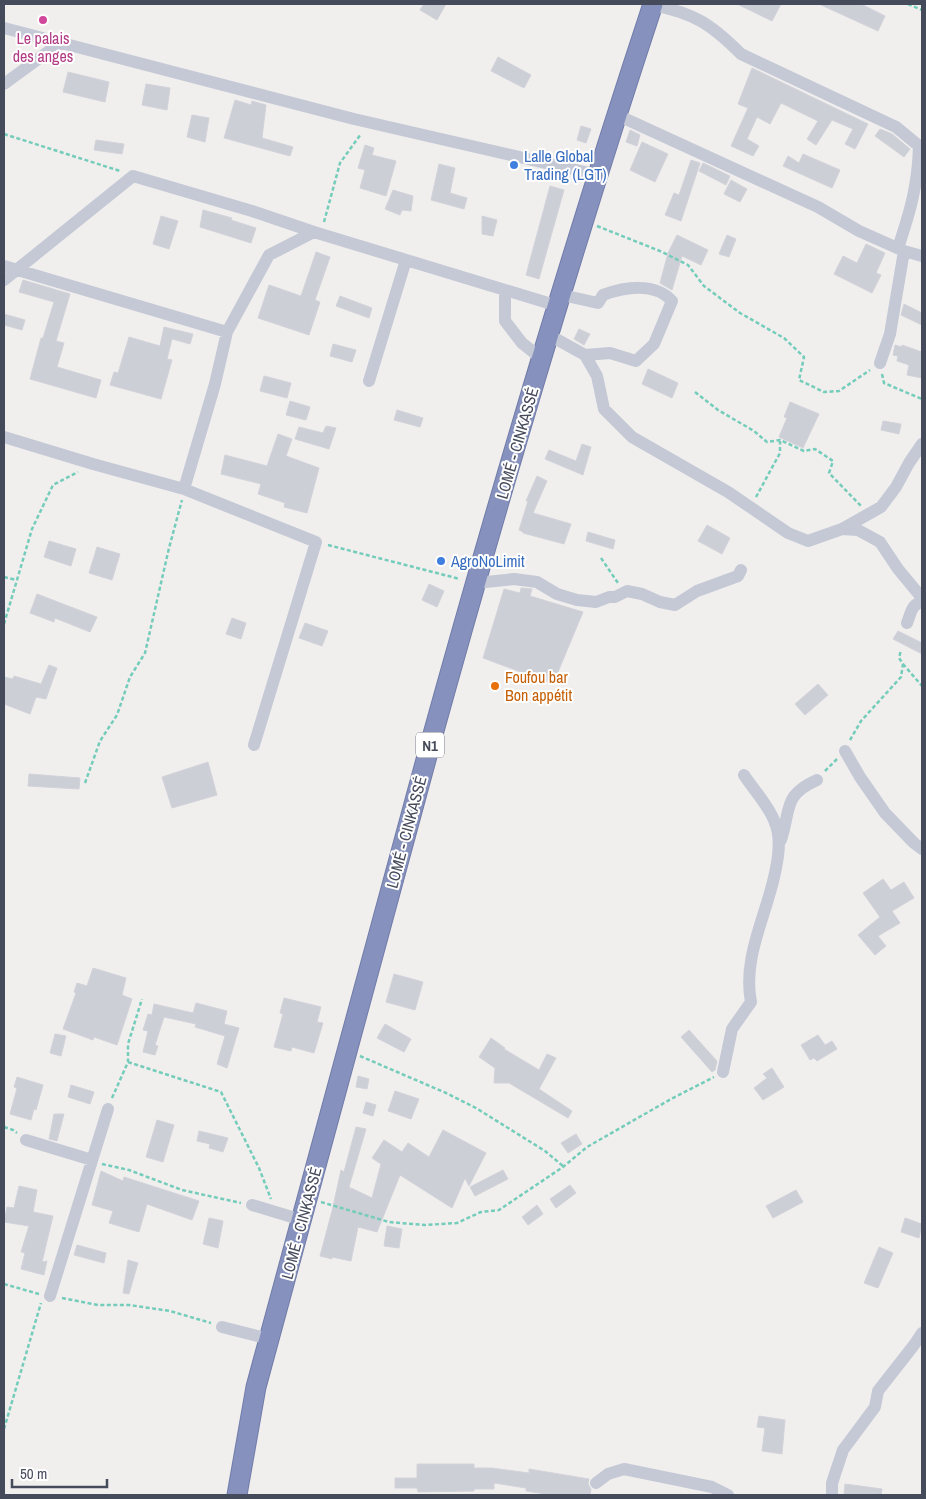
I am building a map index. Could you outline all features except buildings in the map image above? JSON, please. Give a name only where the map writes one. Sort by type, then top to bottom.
[{"type":"highway","name":"LOMÉ - CINKASSÉ","points":[[237,1495],[256,1387],[430,745],[549,335],[616,115],[653,5]]},
{"type":"street","points":[[653,5],[678,10],[702,20],[726,38],[742,54],[896,127],[919,146],[919,172],[901,250],[890,334],[880,363]]},
{"type":"street","points":[[4,28],[369,122],[598,175]]},
{"type":"street","points":[[4,84],[60,43]]},
{"type":"street","points":[[616,115],[818,208],[859,231],[901,250],[922,256]]},
{"type":"street","points":[[4,280],[10,268],[133,176],[252,210],[318,234],[506,290],[560,300],[598,303],[603,296],[612,292],[652,288],[665,294],[672,301],[654,344],[636,361],[610,353],[585,355]]},
{"type":"street","points":[[184,489],[215,384],[227,332],[269,255],[318,234]]},
{"type":"street","points":[[369,381],[406,260]]},
{"type":"street","points":[[10,268],[227,332]]},
{"type":"street","points":[[506,290],[504,321],[522,343],[542,359]]},
{"type":"street","points":[[549,335],[585,355],[597,376],[604,410],[632,436],[692,470],[788,533],[808,541],[842,529],[881,507],[896,487],[909,462],[922,444]]},
{"type":"street","points":[[4,437],[184,489],[316,542],[254,745]]},
{"type":"street","points":[[842,529],[858,530],[880,542],[922,598]]},
{"type":"street","points":[[476,583],[514,579],[537,582],[557,594],[578,600],[596,602],[628,591],[675,605],[697,591],[738,576],[741,570]]},
{"type":"street","points":[[907,623],[917,605],[910,584]]},
{"type":"street","points":[[845,751],[885,813],[922,849]]},
{"type":"street","points":[[723,1072],[732,1028],[752,1002],[748,986],[750,969],[755,942],[772,888],[778,850],[779,834],[775,820],[744,775]]},
{"type":"street","points":[[778,850],[792,798],[801,787],[817,780]]},
{"type":"street","points":[[50,1296],[108,1109]]},
{"type":"street","points":[[26,1140],[92,1160]]},
{"type":"street","points":[[252,1205],[302,1220]]},
{"type":"street","points":[[222,1326],[269,1339]]},
{"type":"street","points":[[832,1495],[832,1483],[843,1450],[875,1407],[878,1391],[922,1333]]},
{"type":"street","points":[[596,1483],[608,1474],[624,1468],[712,1487],[728,1495]]},
{"type":"path","points":[[908,4],[922,10]]},
{"type":"path","points":[[318,234],[340,162],[369,122]]},
{"type":"path","points":[[4,134],[133,176]]},
{"type":"path","points":[[584,221],[660,251],[688,265],[704,286],[740,313],[784,338],[804,358],[799,380],[824,392],[839,391],[880,363],[884,383],[922,399]]},
{"type":"path","points":[[695,392],[718,410],[754,431],[767,442],[780,440],[804,450],[815,450],[833,461],[828,473],[852,496],[867,514]]},
{"type":"path","points":[[752,508],[780,453],[780,440]]},
{"type":"path","points":[[4,624],[32,529],[54,485],[93,464]]},
{"type":"path","points":[[85,783],[100,741],[117,715],[130,677],[145,653],[168,548],[184,489]]},
{"type":"path","points":[[316,542],[476,583]]},
{"type":"path","points":[[601,558],[624,593]]},
{"type":"path","points":[[4,577],[16,580]]},
{"type":"path","points":[[901,650],[899,658],[922,686]]},
{"type":"path","points":[[817,780],[813,774],[817,771],[822,774],[845,751],[861,722],[901,677],[903,664]]},
{"type":"path","points":[[108,1109],[128,1062],[128,1044],[142,999]]},
{"type":"path","points":[[347,1050],[476,1108],[545,1151],[563,1167]]},
{"type":"path","points":[[128,1062],[221,1092],[259,1168],[276,1212]]},
{"type":"path","points":[[307,1198],[389,1222],[425,1225],[457,1223],[480,1212],[500,1210],[563,1167],[587,1146],[723,1072]]},
{"type":"path","points":[[92,1160],[129,1170],[182,1190],[252,1205]]},
{"type":"path","points":[[4,1284],[44,1295],[4,1429]]},
{"type":"path","points":[[50,1296],[98,1305],[129,1305],[170,1311],[222,1326]]},
{"type":"place","name":"Le palais des anges","points":[[43,20]]},
{"type":"place","name":"Lalle Global Trading (LGT)","points":[[514,165]]},
{"type":"place","name":"AgroNoLimit","points":[[441,561]]},
{"type":"place","name":"Foufou bar Bon appétit","points":[[495,686]]}]
